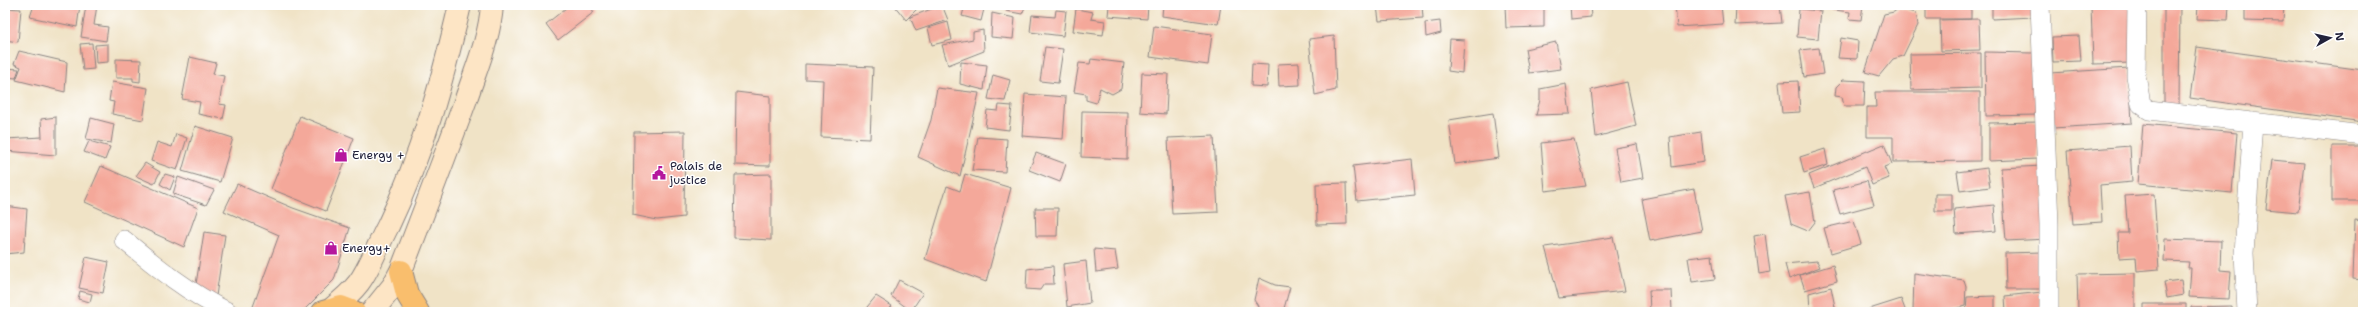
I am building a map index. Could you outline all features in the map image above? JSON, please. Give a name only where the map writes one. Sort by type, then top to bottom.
[{"type":"main road","points":[[328,310],[350,293],[362,278],[400,201],[421,150],[435,105],[460,5]]},
{"type":"main road","points":[[372,312],[393,286],[401,271],[442,166],[475,71],[491,18],[492,5]]},
{"type":"main road","points":[[401,271],[407,294],[418,312]]},
{"type":"main road","points":[[328,310],[341,307],[354,312]]},
{"type":"street","points":[[2040,5],[2048,224],[2049,312]]},
{"type":"street","points":[[2137,5],[2136,76],[2139,98],[2144,108],[2155,112],[2363,135]]},
{"type":"street","points":[[2247,312],[2244,254],[2253,122]]},
{"type":"street","points":[[124,240],[169,277],[202,299],[228,312]]},
{"type":"building","points":[[34,5],[80,5],[77,27],[30,17]]},
{"type":"building","points":[[86,5],[97,5],[94,25],[108,27],[106,41],[81,37]]},
{"type":"building","points":[[564,5],[589,5],[594,12],[558,40],[546,24],[566,8]]},
{"type":"building","points":[[894,5],[914,5],[917,9],[906,20]]},
{"type":"building","points":[[942,5],[948,20],[916,31],[910,17]]},
{"type":"building","points":[[965,5],[985,5],[981,21],[962,16]]},
{"type":"building","points":[[1008,5],[1026,5],[1022,14],[1006,11]]},
{"type":"building","points":[[1109,5],[1148,5],[1147,19],[1108,16]]},
{"type":"building","points":[[1163,5],[1221,5],[1218,24],[1162,16]]},
{"type":"building","points":[[1422,5],[1423,18],[1379,21],[1377,6]]},
{"type":"building","points":[[1505,5],[1544,5],[1544,27],[1506,28]]},
{"type":"building","points":[[1570,5],[1590,5],[1591,17],[1571,19]]},
{"type":"building","points":[[1675,5],[1721,5],[1723,24],[1677,27]]},
{"type":"building","points":[[1736,5],[1780,5],[1782,23],[1735,25]]},
{"type":"building","points":[[1828,5],[1863,5],[1861,20],[1849,19],[1850,12],[1827,9]]},
{"type":"building","points":[[1926,5],[1971,5],[1971,19],[1926,19]]},
{"type":"building","points":[[1992,5],[2033,5],[2033,17],[1992,19]]},
{"type":"building","points":[[2131,5],[2133,63],[2093,64],[2091,6]]},
{"type":"building","points":[[2164,5],[2180,5],[2179,104],[2164,104]]},
{"type":"building","points":[[2198,5],[2229,5],[2228,20],[2197,19]]},
{"type":"building","points":[[2245,5],[2284,5],[2283,22],[2245,21]]},
{"type":"building","points":[[5,8],[21,9],[18,42],[5,40]]},
{"type":"building","points":[[1899,8],[1916,13],[1918,25],[1903,56],[1893,59],[1879,76],[1865,72],[1884,14],[1894,12]]},
{"type":"building","points":[[1076,9],[1093,12],[1091,19],[1105,21],[1103,35],[1073,31]]},
{"type":"building","points":[[1799,9],[1821,11],[1818,39],[1797,37]]},
{"type":"building","points":[[1056,10],[1066,11],[1063,36],[1030,32],[1032,15],[1055,17]]},
{"type":"building","points":[[992,13],[1015,18],[1013,39],[991,37]]},
{"type":"building","points":[[1979,19],[1980,50],[1941,51],[1940,20]]},
{"type":"building","points":[[1440,21],[1441,33],[1426,37],[1425,23]]},
{"type":"building","points":[[948,22],[952,40],[932,45],[928,28]]},
{"type":"building","points":[[1154,26],[1212,34],[1208,65],[1150,57]]},
{"type":"building","points":[[983,30],[984,51],[948,65],[942,45],[973,39],[973,32]]},
{"type":"building","points":[[1334,36],[1336,90],[1315,95],[1309,39]]},
{"type":"building","points":[[2079,36],[2081,61],[2053,62],[2052,37]]},
{"type":"building","points":[[1841,38],[1858,41],[1857,59],[1838,58]]},
{"type":"building","points":[[1450,39],[1464,40],[1462,73],[1448,71]]},
{"type":"building","points":[[1556,42],[1561,69],[1529,73],[1525,49]]},
{"type":"building","points":[[92,43],[94,69],[83,70],[80,44]]},
{"type":"building","points":[[108,44],[108,62],[96,63],[95,45]]},
{"type":"building","points":[[1045,47],[1063,49],[1058,83],[1040,81]]},
{"type":"building","points":[[2197,47],[2363,70],[2363,122],[2190,98]]},
{"type":"building","points":[[1819,48],[1823,74],[1804,77],[1800,50]]},
{"type":"building","points":[[19,51],[67,62],[65,92],[16,80],[21,67],[14,64]]},
{"type":"building","points":[[1985,52],[2033,53],[2038,115],[1986,116]]},
{"type":"building","points":[[1981,53],[1981,88],[1911,90],[1910,54]]},
{"type":"building","points":[[190,57],[216,63],[213,74],[224,76],[219,104],[226,105],[223,119],[198,114],[200,102],[182,99]]},
{"type":"building","points":[[116,59],[141,60],[140,82],[133,81],[133,78],[116,78]]},
{"type":"building","points":[[1091,59],[1124,63],[1121,89],[1112,94],[1100,88],[1096,103],[1086,100],[1086,94],[1074,92],[1079,63],[1090,64]]},
{"type":"building","points":[[961,62],[987,65],[984,90],[960,84]]},
{"type":"building","points":[[1299,63],[1300,85],[1279,86],[1278,64]]},
{"type":"building","points":[[805,64],[873,67],[870,139],[821,137],[823,80],[805,79]]},
{"type":"building","points":[[1252,64],[1268,65],[1267,87],[1251,86]]},
{"type":"building","points":[[5,68],[19,69],[16,78],[5,77]]},
{"type":"building","points":[[2129,68],[2132,123],[2053,128],[2050,73]]},
{"type":"building","points":[[1142,73],[1168,74],[1166,114],[1140,112]]},
{"type":"building","points":[[993,75],[1010,80],[1005,101],[988,99]]},
{"type":"building","points":[[1843,80],[1865,81],[1864,106],[1844,106],[1842,97],[1835,96],[1836,87]]},
{"type":"building","points":[[1798,81],[1800,112],[1782,113],[1779,82]]},
{"type":"building","points":[[112,82],[148,88],[143,120],[112,114],[114,102],[109,101]]},
{"type":"building","points":[[1627,82],[1636,126],[1596,137],[1591,90]]},
{"type":"building","points":[[1566,84],[1570,114],[1536,115],[1540,100],[1540,89]]},
{"type":"building","points":[[937,88],[979,93],[960,176],[918,157],[931,120]]},
{"type":"building","points":[[736,92],[770,96],[770,166],[735,165]]},
{"type":"building","points":[[1875,92],[1980,92],[1980,161],[1893,162],[1893,137],[1867,137],[1867,107],[1876,107]]},
{"type":"building","points":[[1025,94],[1066,97],[1063,139],[1022,136]]},
{"type":"building","points":[[999,105],[1012,106],[1009,130],[985,127],[987,110],[998,111]]},
{"type":"building","points":[[1082,111],[1128,112],[1127,159],[1081,157]]},
{"type":"building","points":[[1493,113],[1499,158],[1455,164],[1449,120]]},
{"type":"building","points":[[300,116],[354,138],[326,211],[271,189]]},
{"type":"building","points":[[56,117],[56,155],[5,151],[5,139],[42,137],[41,119]]},
{"type":"building","points":[[91,118],[114,124],[111,143],[86,139]]},
{"type":"building","points":[[2040,122],[2037,159],[1989,161],[1989,123]]},
{"type":"building","points":[[2143,124],[2237,133],[2232,193],[2138,184]]},
{"type":"building","points":[[195,126],[233,138],[220,182],[182,171]]},
{"type":"building","name":"Palais de justice","points":[[685,131],[684,217],[657,220],[633,215],[634,132]]},
{"type":"building","points":[[1701,132],[1704,162],[1672,167],[1670,137]]},
{"type":"building","points":[[176,134],[187,138],[177,170],[151,161],[157,142],[172,147]]},
{"type":"building","points":[[1214,136],[1218,212],[1172,214],[1168,138]]},
{"type":"building","points":[[978,137],[1007,139],[1005,172],[972,170]]},
{"type":"building","points":[[1574,139],[1586,186],[1545,191],[1541,143]]},
{"type":"building","points":[[89,141],[110,147],[105,160],[84,152]]},
{"type":"building","points":[[1637,144],[1643,178],[1621,182],[1615,148]]},
{"type":"building","points":[[1884,144],[1892,164],[1884,167],[1889,178],[1872,185],[1865,167],[1814,188],[1809,175]]},
{"type":"building","points":[[2130,146],[2132,182],[2100,185],[2102,222],[2073,224],[2067,151]]},
{"type":"building","points":[[2332,146],[2363,146],[2363,201],[2332,201]]},
{"type":"building","points":[[1825,149],[1828,165],[1804,173],[1800,157]]},
{"type":"building","points":[[1036,153],[1066,164],[1060,182],[1029,170]]},
{"type":"building","points":[[1412,159],[1415,195],[1357,201],[1353,166]]},
{"type":"building","points":[[2272,160],[2304,163],[2298,212],[2266,209]]},
{"type":"building","points":[[145,163],[160,172],[154,184],[136,176]]},
{"type":"building","points":[[101,166],[198,208],[184,247],[85,202]]},
{"type":"building","points":[[2043,166],[2048,239],[2006,241],[2001,168]]},
{"type":"building","points":[[1987,168],[1990,187],[1960,191],[1957,172]]},
{"type":"building","points":[[165,174],[175,177],[170,190],[160,184]]},
{"type":"building","points":[[771,174],[771,240],[734,238],[735,175]]},
{"type":"building","points":[[965,174],[1011,188],[986,282],[925,259],[947,186],[960,191]]},
{"type":"building","points":[[178,177],[214,190],[206,205],[173,194]]},
{"type":"building","points":[[1867,181],[1874,205],[1840,214],[1833,190]]},
{"type":"building","points":[[1346,183],[1347,224],[1317,225],[1316,184]]},
{"type":"building","points":[[237,184],[293,208],[350,228],[334,280],[302,312],[251,312],[279,235],[224,211]]},
{"type":"building","points":[[1694,189],[1702,231],[1650,241],[1642,199]]},
{"type":"building","points":[[1810,192],[1815,222],[1808,231],[1791,224],[1785,196]]},
{"type":"building","points":[[1935,194],[1952,194],[1952,211],[1935,211]]},
{"type":"building","points":[[2154,194],[2159,269],[2137,271],[2136,257],[2119,258],[2118,233],[2128,233],[2125,196]]},
{"type":"building","points":[[1994,205],[1996,231],[1956,234],[1954,209]]},
{"type":"building","points":[[5,206],[27,209],[24,252],[5,254]]},
{"type":"building","points":[[1035,208],[1058,208],[1057,236],[1036,236]]},
{"type":"building","points":[[2355,220],[2363,221],[2363,280],[2353,279]]},
{"type":"building","points":[[1854,221],[1861,244],[1831,253],[1824,228]]},
{"type":"building","points":[[204,232],[225,235],[216,296],[195,291]]},
{"type":"building","points":[[1765,234],[1770,272],[1759,274],[1754,236]]},
{"type":"building","points":[[1613,237],[1625,291],[1559,298],[1545,247]]},
{"type":"building","points":[[2165,239],[2221,241],[2220,270],[2231,271],[2229,299],[2189,297],[2191,268],[2188,268],[2189,262],[2164,261]]},
{"type":"building","points":[[1094,249],[1115,251],[1118,269],[1096,272]]},
{"type":"building","points":[[2043,252],[2044,289],[2006,289],[2005,253]]},
{"type":"building","points":[[1712,255],[1715,279],[1692,282],[1688,258]]},
{"type":"building","points":[[86,257],[109,262],[103,293],[79,288]]},
{"type":"building","points":[[1086,261],[1090,303],[1067,307],[1063,264]]},
{"type":"building","points":[[1817,261],[1820,267],[1789,279],[1785,264]]},
{"type":"building","points":[[1833,265],[1837,281],[1805,290],[1800,275]]},
{"type":"building","points":[[1053,266],[1054,284],[1044,284],[1040,290],[1026,289],[1027,269]]},
{"type":"building","points":[[1914,273],[1964,280],[1966,286],[1965,306],[1943,312],[1913,312]]},
{"type":"building","points":[[2135,273],[2135,312],[2078,312],[2077,274]]},
{"type":"building","points":[[1259,278],[1275,285],[1290,287],[1283,312],[1257,311],[1258,306],[1254,300]]},
{"type":"building","points":[[899,280],[923,293],[911,311],[891,296]]},
{"type":"building","points":[[2181,280],[2183,295],[2167,298],[2164,282]]},
{"type":"building","points":[[1831,287],[1836,312],[1810,311],[1809,293]]},
{"type":"building","points":[[1649,290],[1671,290],[1672,311],[1650,312]]},
{"type":"building","points":[[80,291],[92,294],[90,302],[78,299]]},
{"type":"building","points":[[2042,292],[2044,312],[2006,312],[2005,296]]},
{"type":"building","points":[[876,296],[892,306],[887,312],[863,312]]},
{"type":"building","points":[[1995,296],[1995,312],[1966,312],[1967,297]]},
{"type":"building","points":[[5,299],[8,299],[8,312],[5,312]]},
{"type":"building","points":[[1901,299],[1906,312],[1860,312]]},
{"type":"building","points":[[2144,304],[2186,304],[2186,312],[2144,312]]},
{"type":"building","points":[[2232,306],[2232,312],[2191,312],[2191,307]]},
{"type":"place","name":"Energy +","points":[[341,155]]},
{"type":"place","name":"Palais de justice","points":[[659,173]]},
{"type":"place","name":"Energy+","points":[[331,248]]}]
